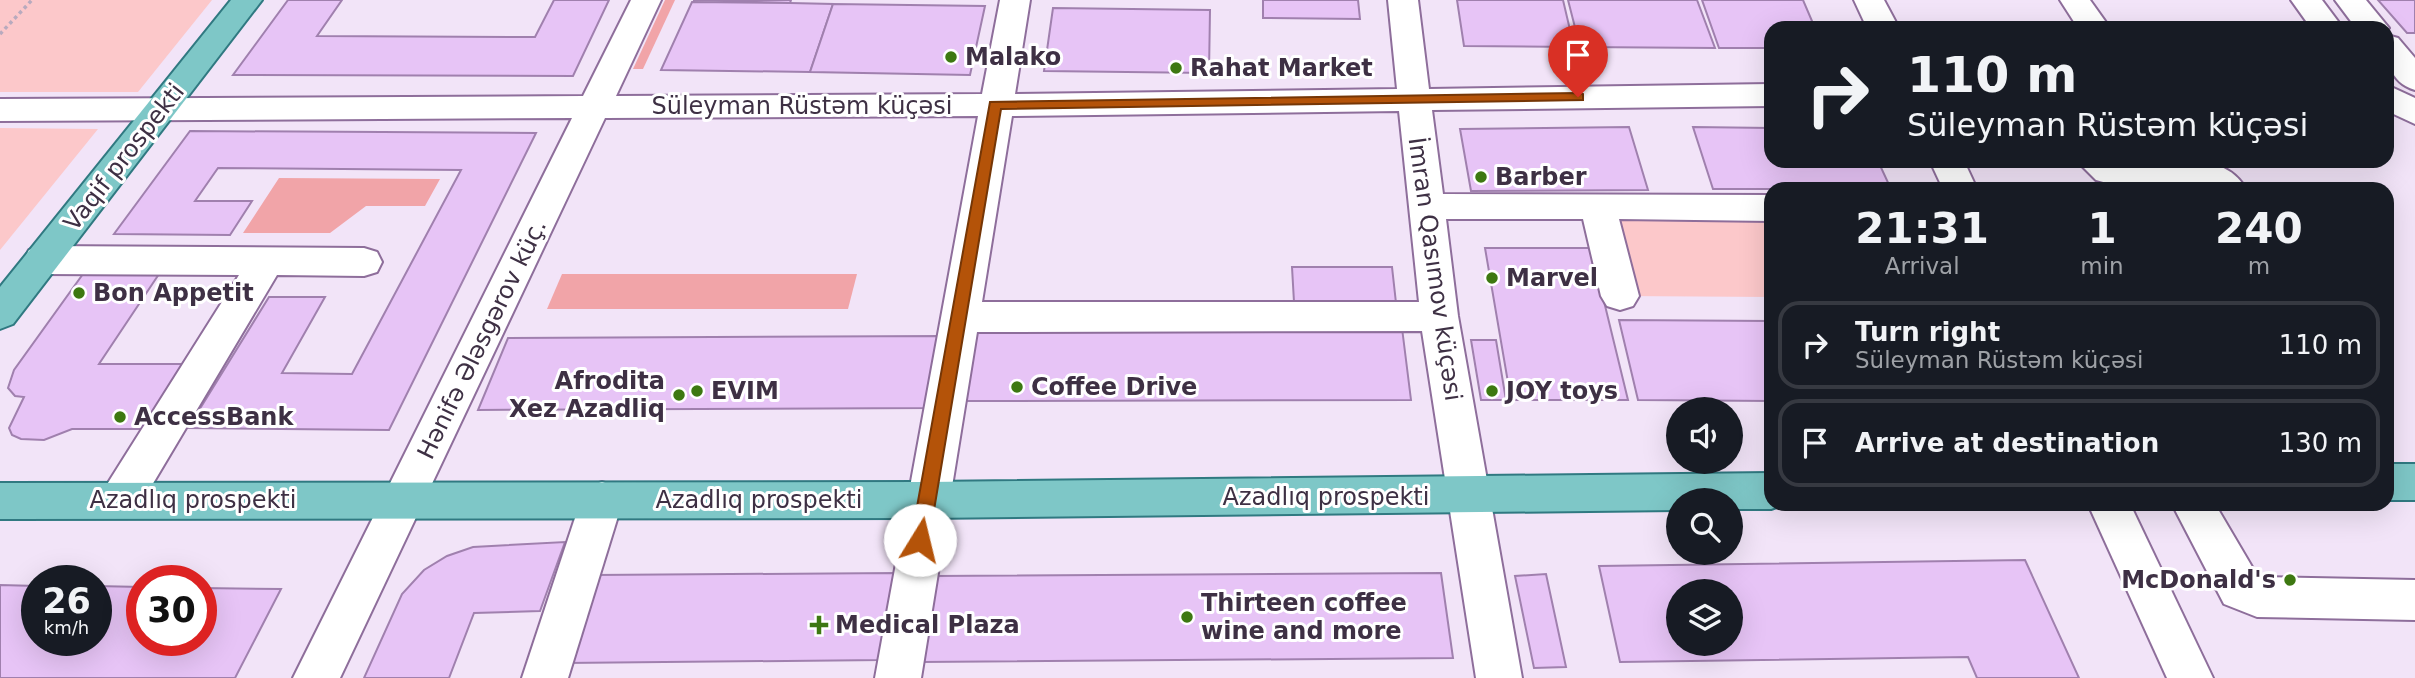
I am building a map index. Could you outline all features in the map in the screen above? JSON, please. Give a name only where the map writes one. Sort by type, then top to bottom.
[{"type":"main road","name":"Vaqif prospekti","points":[[0,314],[247,0]]},
{"type":"main road","points":[[2394,482],[2415,482]]},
{"type":"main road","name":"Azadlıq prospekti","points":[[0,501],[927,500],[1764,491]]},
{"type":"street","name":"Hənifə Ələsgərov küç.","points":[[316,678],[405,501],[646,0]]},
{"type":"street","points":[[898,678],[958,317],[1015,0]]},
{"type":"street","name":"İmran Qasımov küçəsi","points":[[1403,0],[1439,316],[1499,678]]},
{"type":"street","points":[[1869,0],[1880,21]]},
{"type":"street","points":[[2075,0],[2089,21]]},
{"type":"street","points":[[2306,0],[2322,21]]},
{"type":"street","points":[[2350,0],[2367,21]]},
{"type":"street","points":[[2394,54],[2415,79]]},
{"type":"street","points":[[2394,88],[2415,88]]},
{"type":"street","name":"Süleyman Rüstəm küçəsi","points":[[0,110],[995,105],[1764,95]]},
{"type":"street","points":[[2394,100],[2415,113]]},
{"type":"street","points":[[2100,168],[2118,176],[2198,174],[2212,176],[2220,182]]},
{"type":"street","points":[[1598,206],[1620,296]]},
{"type":"street","points":[[1426,207],[1764,208]]},
{"type":"street","points":[[42,260],[364,262]]},
{"type":"street","points":[[121,499],[266,262]]},
{"type":"street","points":[[958,317],[1439,316]]},
{"type":"street","points":[[545,678],[602,500]]},
{"type":"street","points":[[2112,511],[2190,678]]},
{"type":"street","points":[[2197,511],[2240,590],[2257,597],[2415,600]]},
{"type":"path","points":[[0,34],[32,0]]},
{"type":"shaded area","points":[[0,0],[212,0],[138,92],[0,92]]},
{"type":"shaded area","points":[[665,0],[675,0],[643,69],[633,69]]},
{"type":"shaded area","points":[[0,128],[98,129],[0,250]]},
{"type":"shaded area","points":[[279,178],[440,179],[425,206],[366,206],[330,233],[243,233]]},
{"type":"shaded area","points":[[1598,206],[1764,208],[1764,297],[1620,296]]},
{"type":"shaded area","points":[[562,274],[857,274],[848,309],[547,309]]},
{"type":"building","points":[[288,0],[342,0],[317,36],[535,37],[554,0],[609,0],[573,76],[233,75]]},
{"type":"building","points":[[693,0],[791,0],[790,3]]},
{"type":"building","points":[[1263,0],[1358,0],[1360,19],[1263,18]]},
{"type":"building","points":[[1457,0],[1563,0],[1574,47],[1464,46]]},
{"type":"building","points":[[1568,0],[1697,0],[1715,48],[1580,47]]},
{"type":"building","points":[[1702,0],[1803,0],[1812,21],[1764,21],[1764,48],[1719,48]]},
{"type":"building","points":[[2378,0],[2415,0],[2415,33],[2407,33]]},
{"type":"building","points":[[692,2],[833,4],[810,72],[661,70]]},
{"type":"building","points":[[833,4],[985,6],[970,75],[810,72]]},
{"type":"building","points":[[1053,8],[1210,10],[1209,73],[1044,71]]},
{"type":"building","points":[[1629,127],[1648,190],[1471,191],[1460,129]]},
{"type":"building","points":[[1693,127],[1764,128],[1764,168],[1881,168],[1888,182],[1764,182],[1764,189],[1713,189]]},
{"type":"building","points":[[190,131],[536,133],[389,430],[188,428],[269,297],[325,297],[282,373],[352,374],[461,170],[218,168],[195,201],[252,201],[230,235],[114,234]]},
{"type":"building","points":[[1485,248],[1591,248],[1628,400],[1511,400]]},
{"type":"building","points":[[1292,267],[1392,267],[1396,303],[1294,302]]},
{"type":"building","points":[[83,274],[159,274],[99,364],[187,364],[147,429],[72,429],[44,440],[21,439],[12,435],[9,428],[24,397],[15,396],[8,388],[14,370]]},
{"type":"building","points":[[1619,320],[1764,321],[1764,401],[1743,401],[1743,397],[1666,397],[1666,400],[1638,400]]},
{"type":"building","points":[[1402,328],[1411,400],[963,401],[973,330]]},
{"type":"building","points":[[940,336],[929,408],[478,410],[508,338]]},
{"type":"building","points":[[1471,340],[1496,340],[1506,400],[1481,400]]},
{"type":"building","points":[[565,542],[540,611],[474,613],[449,678],[364,678],[402,594],[424,570],[447,556],[473,547]]},
{"type":"building","points":[[2025,560],[2079,678],[1977,678],[1968,657],[1620,662],[1599,566]]},
{"type":"building","points":[[896,573],[882,660],[565,663],[594,575]]},
{"type":"building","name":"Thirteen coffee wine and more","points":[[1441,573],[1453,658],[921,662],[933,576]]},
{"type":"building","points":[[1546,574],[1566,667],[1534,668],[1515,576]]},
{"type":"building","points":[[0,585],[21,586],[21,656],[112,656],[112,586],[126,587],[126,656],[217,656],[217,588],[281,589],[235,678],[0,678]]},
{"type":"place","name":"Malako","points":[[951,57]]},
{"type":"place","name":"Rahat Market","points":[[1176,68]]},
{"type":"place","name":"Barber","points":[[1481,177]]},
{"type":"place","name":"Marvel","points":[[1492,278]]},
{"type":"place","name":"Bon Appetit","points":[[79,293]]},
{"type":"place","name":"Coffee Drive","points":[[1017,387]]},
{"type":"place","name":"EVIM","points":[[697,391]]},
{"type":"place","name":"JOY toys","points":[[1492,391]]},
{"type":"place","name":"Afrodita Xez Azadliq","points":[[679,395]]},
{"type":"place","name":"AccessBank","points":[[120,417]]},
{"type":"place","name":"McDonald's","points":[[2290,580]]},
{"type":"place","name":"Thirteen coffee wine and more","points":[[1187,617]]},
{"type":"place","name":"Medical Plaza","points":[[819,625]]},
{"type":"route","points":[[920,540],[995,105],[1578,97]]}]
